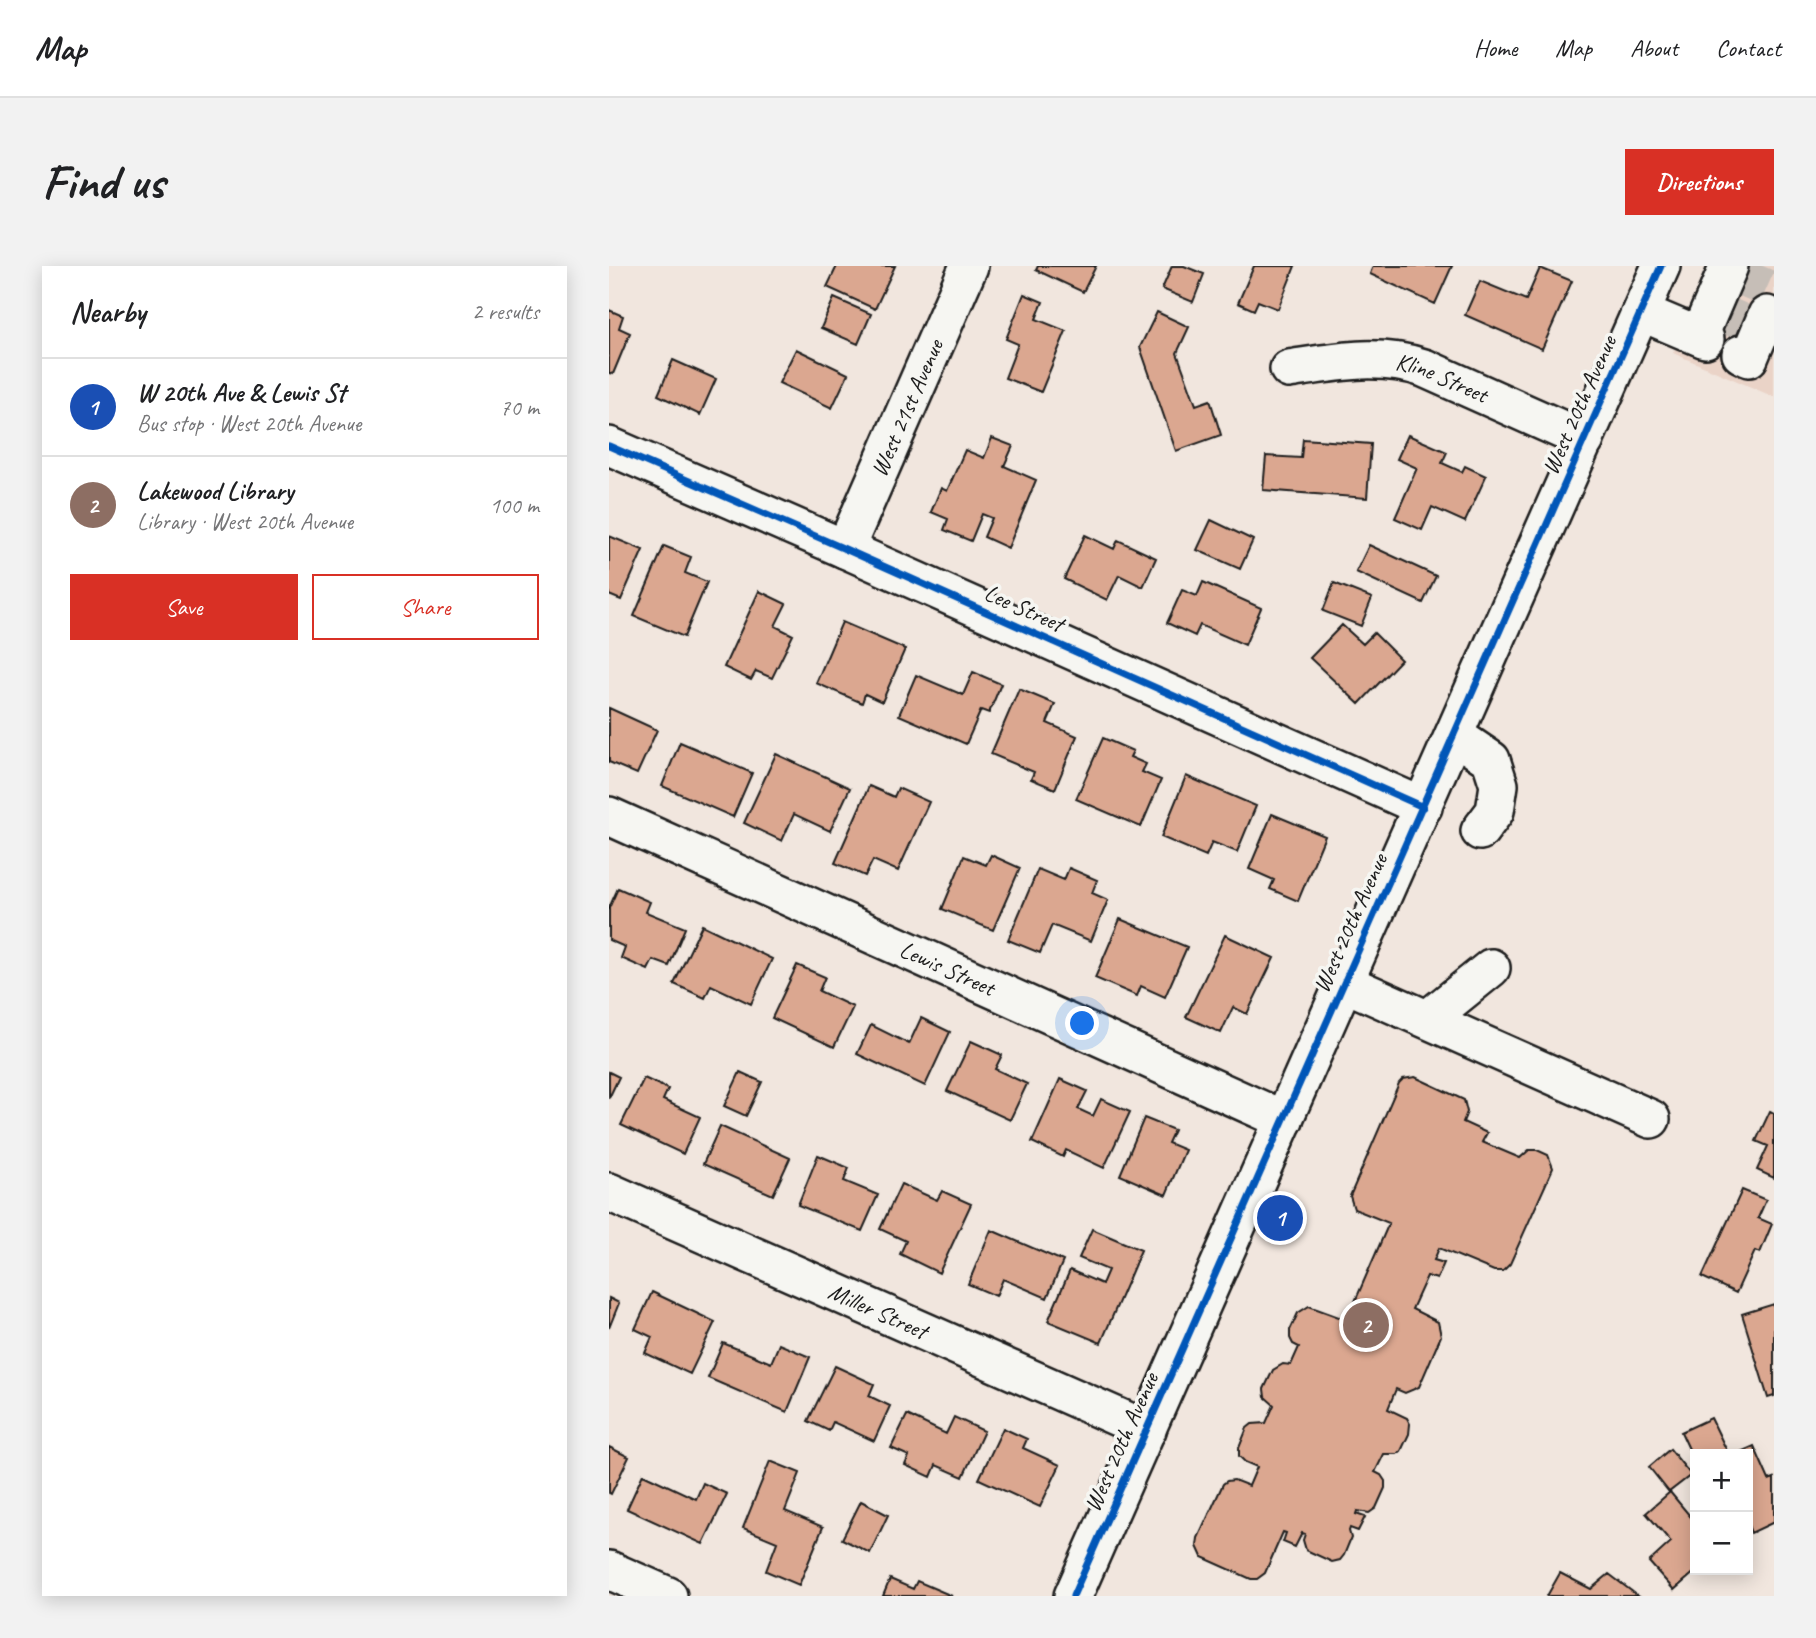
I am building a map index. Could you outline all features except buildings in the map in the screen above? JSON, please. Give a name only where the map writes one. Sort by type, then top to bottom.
[{"type":"street","name":"West 21st Avenue","points":[[845,549],[969,266]]},
{"type":"street","name":"West 20th Avenue","points":[[1079,1594],[1147,1430],[1661,266]]},
{"type":"street","points":[[1641,312],[1708,323],[1729,270]]},
{"type":"street","name":"Kline Street","points":[[1289,369],[1378,358],[1402,361],[1424,368],[1585,440]]},
{"type":"street","name":"Lee Street","points":[[609,446],[1423,807]]},
{"type":"street","points":[[1454,735],[1491,760],[1499,785],[1495,811],[1480,831]]},
{"type":"street","name":"Lewis Street","points":[[609,816],[1284,1120]]},
{"type":"street","points":[[1428,1019],[1491,968]]},
{"type":"street","points":[[1345,982],[1651,1119]]},
{"type":"street","name":"Miller Street","points":[[609,1192],[1147,1430]]},
{"type":"street","points":[[609,1570],[668,1596]]},
{"type":"shaded area","points":[[1717,266],[1774,266],[1774,397],[1673,353]]},
{"type":"tunnel","points":[[1733,273],[1774,291]]},
{"type":"tunnel","points":[[1717,311],[1753,327]]},
{"type":"cycle path","points":[[1073,1596],[1661,266]]},
{"type":"cycle path","points":[[609,446],[1423,807]]},
{"type":"place","name":"W 20th Ave & Lewis St","points":[[1280,1218]]},
{"type":"place","name":"Lakewood Library","points":[[1366,1325]]}]
